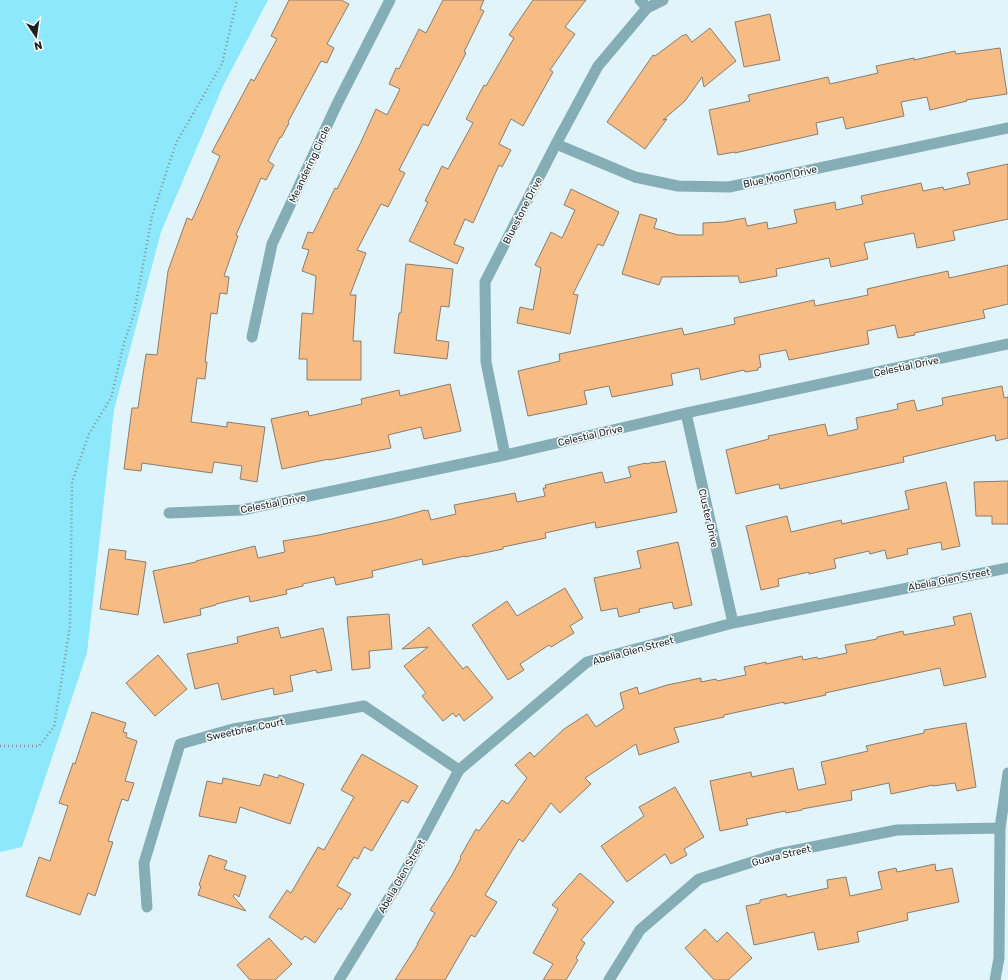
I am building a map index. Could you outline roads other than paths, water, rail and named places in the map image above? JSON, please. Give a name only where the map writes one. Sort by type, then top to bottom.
[{"type":"street","name":"Meandering Circle","points":[[252,337],[272,244],[337,104],[390,0]]},
{"type":"street","name":"Bluestone Drive","points":[[506,455],[486,362],[485,282],[598,66],[644,4],[663,0]]},
{"type":"street","name":"Blue Moon Drive","points":[[556,144],[635,177],[678,186],[729,187],[1008,128]]},
{"type":"street","name":"Celestial Drive","points":[[169,514],[242,510],[506,455],[686,413],[1008,344]]},
{"type":"street","name":"Cluster Drive","points":[[686,413],[733,623]]},
{"type":"street","name":"Abelia Glen Street","points":[[340,980],[403,875],[459,770],[587,662],[733,623],[1008,568]]},
{"type":"street","name":"Sweetbrier Court","points":[[147,907],[144,863],[180,744],[234,730],[364,706],[459,770]]},
{"type":"street","points":[[995,980],[999,958],[1000,828],[1008,773]]},
{"type":"street","name":"Guava Street","points":[[609,980],[640,930],[699,878],[777,854],[897,830],[1000,828]]}]
